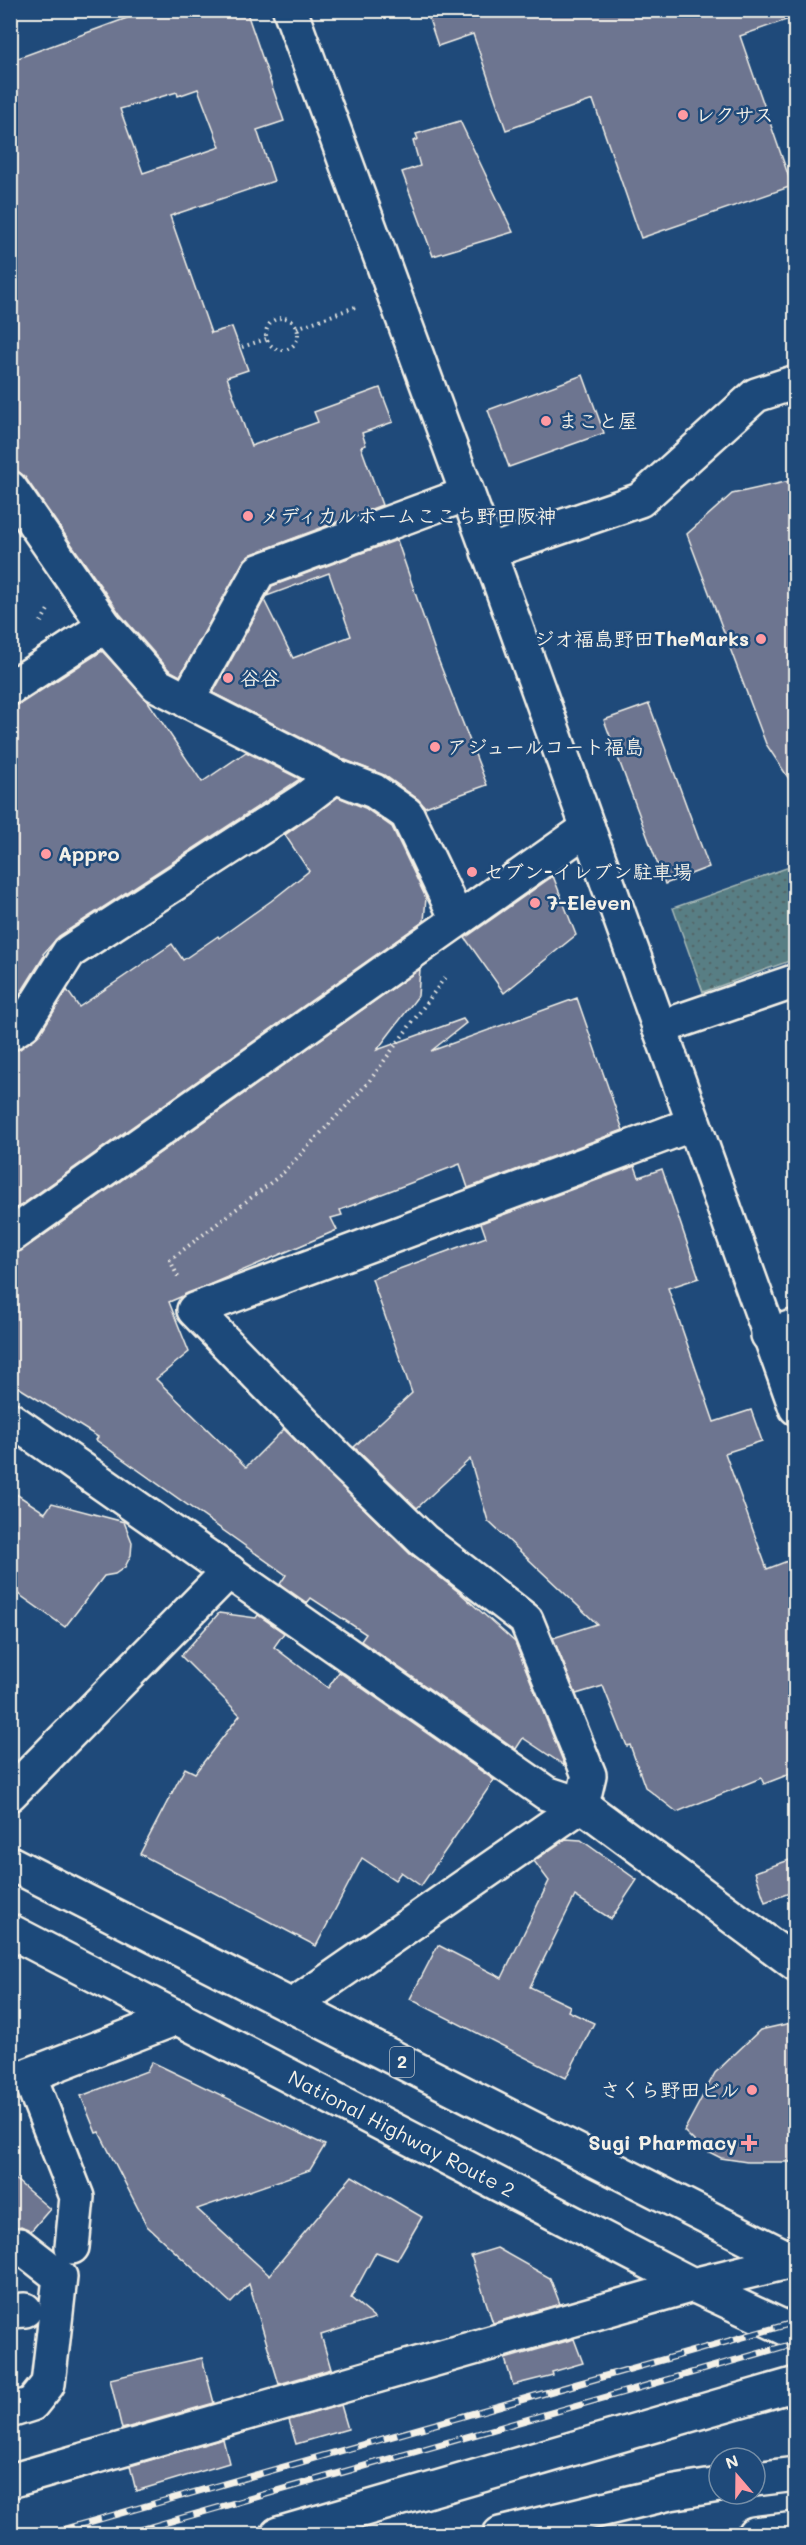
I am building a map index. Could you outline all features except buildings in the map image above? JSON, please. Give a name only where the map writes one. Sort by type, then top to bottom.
[{"type":"main road","points":[[290,10],[588,828],[693,1124],[782,1330],[795,1408]]},
{"type":"main road","points":[[488,552],[640,500],[756,395],[795,382]]},
{"type":"main road","points":[[10,488],[105,626],[157,685],[335,776],[374,791],[407,814],[446,927]]},
{"type":"main road","points":[[187,701],[259,571],[467,494]]},
{"type":"main road","points":[[10,688],[105,626]]},
{"type":"main road","points":[[10,1033],[24,1023],[69,952],[304,799],[335,776]]},
{"type":"main road","points":[[10,1236],[588,828]]},
{"type":"main road","points":[[659,1028],[795,981]]},
{"type":"main road","points":[[292,2006],[582,1805],[589,1775],[526,1620],[423,1540],[339,1459],[194,1310],[693,1124]]},
{"type":"main road","points":[[10,1419],[546,1792],[582,1805],[795,1964]]},
{"type":"main road","points":[[10,1794],[229,1571]]},
{"type":"main road","name":"2","points":[[10,1863],[795,2261]]},
{"type":"main road","name":"National Highway Route 2","points":[[10,1931],[693,2285],[795,2333]]},
{"type":"main road","points":[[72,2247],[77,2197],[29,2075],[179,2017]]},
{"type":"main road","points":[[10,2411],[32,2404],[48,2384],[60,2277],[19,2245]]},
{"type":"main road","points":[[10,2481],[693,2285],[795,2261]]},
{"type":"main road","points":[[279,2535],[795,2384]]},
{"type":"main road","points":[[767,2478],[795,2474]]},
{"type":"main road","points":[[500,2535],[670,2493],[707,2487]]},
{"type":"main road","points":[[754,2535],[795,2529]]},
{"type":"path","points":[[297,328],[359,306]]},
{"type":"path","points":[[283,318],[291,321],[297,328],[298,336],[293,346],[283,351],[273,347],[266,339],[267,328],[275,320],[283,318]]},
{"type":"path","points":[[242,347],[266,339]]},
{"type":"path","points":[[194,1310],[170,1260],[282,1174],[368,1083],[453,967],[446,927]]},
{"type":"green space","points":[[795,865],[795,959],[703,992],[673,908]]},
{"type":"railway","points":[[47,2534],[796,2322]]},
{"type":"railway","points":[[126,2534],[796,2343]]},
{"type":"place","name":"レクサス","points":[[683,115]]},
{"type":"place","name":"まこと屋","points":[[546,421]]},
{"type":"place","name":"メディカルホームここち野田阪神","points":[[248,516]]},
{"type":"place","name":"ジオ福島野田TheMarks","points":[[761,639]]},
{"type":"place","name":"谷谷","points":[[228,678]]},
{"type":"place","name":"アジュールコート福島","points":[[435,747]]},
{"type":"place","name":"Appro","points":[[46,854]]},
{"type":"place","name":"セブン-イレブン駐車場","points":[[472,872]]},
{"type":"place","name":"7-Eleven","points":[[535,903]]},
{"type":"place","name":"さくら野田ビル","points":[[752,2090]]},
{"type":"place","name":"Sugi Pharmacy","points":[[749,2143]]}]
